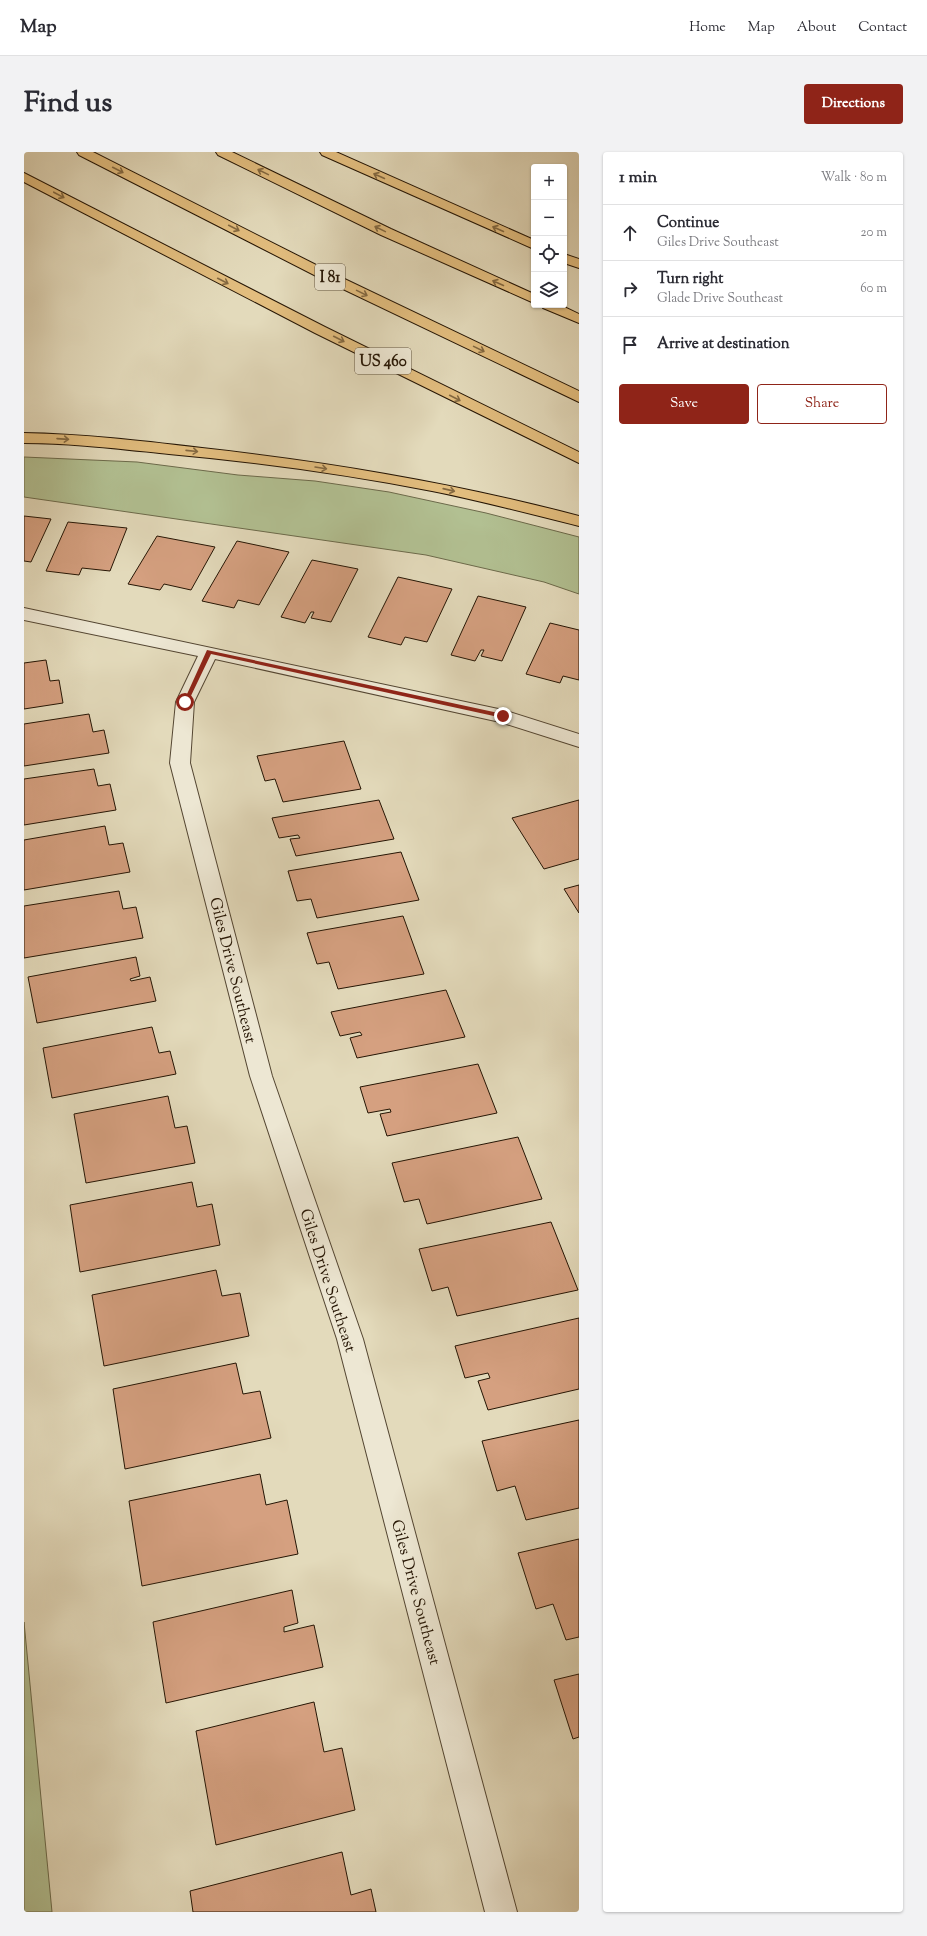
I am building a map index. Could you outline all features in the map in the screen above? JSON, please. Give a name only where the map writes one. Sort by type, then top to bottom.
[{"type":"highway","name":"I 81","points":[[83,152],[327,276],[579,397]]},
{"type":"highway","points":[[222,152],[386,232],[531,298]]},
{"type":"highway","points":[[326,152],[531,243]]},
{"type":"highway","name":"US 460","points":[[24,177],[313,326],[579,458]]},
{"type":"highway","points":[[567,259],[579,264]]},
{"type":"highway","points":[[555,308],[579,319]]},
{"type":"highway","points":[[24,438],[60,438],[259,458],[412,482],[551,513],[579,521]]},
{"type":"street","points":[[24,614],[209,652],[503,716],[579,741]]},
{"type":"street","name":"Giles Drive Southeast","points":[[209,652],[185,702],[180,763],[261,1076],[350,1339],[501,1912]]},
{"type":"green space","points":[[24,457],[137,462],[238,475],[315,481],[389,492],[486,513],[579,537],[579,594],[544,582],[426,555],[24,497]]},
{"type":"green space","points":[[24,1622],[52,1912],[24,1912]]},
{"type":"building","points":[[24,516],[51,519],[31,562],[24,561]]},
{"type":"building","points":[[68,522],[127,528],[110,571],[82,568],[79,575],[46,571]]},
{"type":"building","points":[[157,536],[215,547],[191,590],[164,584],[160,590],[128,584]]},
{"type":"building","points":[[237,541],[289,552],[259,605],[238,600],[234,608],[202,601]]},
{"type":"building","points":[[312,560],[358,569],[331,622],[311,618],[314,612],[311,612],[305,623],[281,617]]},
{"type":"building","points":[[398,577],[452,589],[427,642],[405,637],[401,645],[368,637]]},
{"type":"building","points":[[478,596],[526,607],[502,661],[481,656],[484,650],[481,650],[475,661],[451,655]]},
{"type":"building","points":[[550,623],[579,630],[579,680],[563,676],[560,683],[526,674]]},
{"type":"building","points":[[46,660],[50,681],[59,680],[63,703],[24,709],[24,663]]},
{"type":"building","points":[[89,714],[93,732],[104,730],[109,753],[24,766],[24,724]]},
{"type":"building","points":[[344,741],[361,789],[283,802],[275,779],[265,781],[257,756]]},
{"type":"building","points":[[94,769],[98,786],[110,784],[116,810],[24,825],[24,779]]},
{"type":"building","points":[[379,800],[394,839],[296,856],[290,839],[300,838],[298,835],[279,838],[272,818]]},
{"type":"building","points":[[579,800],[579,859],[544,869],[512,818]]},
{"type":"building","points":[[105,826],[109,845],[123,843],[130,872],[24,890],[24,840]]},
{"type":"building","points":[[401,852],[419,900],[317,918],[311,899],[297,901],[288,871]]},
{"type":"building","points":[[579,885],[579,913],[564,889]]},
{"type":"building","points":[[119,891],[123,909],[136,907],[143,938],[24,958],[24,906]]},
{"type":"building","points":[[403,916],[424,974],[338,989],[329,962],[317,964],[307,933]]},
{"type":"building","points":[[136,957],[140,976],[130,979],[131,981],[150,977],[156,1001],[37,1023],[28,977]]},
{"type":"building","points":[[446,990],[465,1037],[357,1058],[350,1038],[362,1035],[360,1032],[340,1036],[331,1012]]},
{"type":"building","points":[[152,1027],[159,1053],[170,1051],[176,1074],[52,1098],[43,1048]]},
{"type":"building","points":[[478,1064],[497,1113],[387,1136],[380,1114],[391,1112],[390,1109],[368,1113],[360,1087]]},
{"type":"building","points":[[168,1096],[175,1128],[187,1126],[195,1163],[86,1183],[74,1114]]},
{"type":"building","points":[[518,1137],[542,1199],[427,1224],[419,1199],[404,1202],[392,1163]]},
{"type":"building","points":[[192,1182],[197,1207],[212,1204],[220,1245],[80,1272],[70,1205]]},
{"type":"building","points":[[551,1222],[578,1290],[457,1316],[448,1287],[432,1291],[419,1249]]},
{"type":"building","points":[[216,1270],[222,1296],[240,1293],[249,1336],[104,1366],[92,1295]]},
{"type":"building","points":[[579,1318],[579,1389],[488,1410],[478,1381],[490,1378],[488,1373],[465,1378],[455,1346]]},
{"type":"building","points":[[236,1363],[243,1394],[260,1391],[271,1438],[125,1469],[113,1389]]},
{"type":"building","points":[[579,1420],[579,1508],[526,1520],[515,1486],[497,1491],[482,1441]]},
{"type":"building","points":[[260,1474],[266,1505],[287,1500],[298,1554],[142,1586],[129,1501]]},
{"type":"building","points":[[579,1539],[579,1637],[566,1640],[553,1604],[536,1609],[518,1553]]},
{"type":"building","points":[[292,1590],[298,1623],[284,1627],[284,1632],[314,1625],[323,1667],[166,1703],[153,1622]]},
{"type":"building","points":[[579,1674],[579,1737],[573,1739],[554,1680]]},
{"type":"building","points":[[314,1702],[324,1752],[342,1748],[355,1810],[216,1845],[196,1731]]},
{"type":"building","points":[[342,1852],[351,1895],[371,1889],[376,1912],[193,1912],[190,1891]]},
{"type":"route","points":[[185,702],[209,652],[503,716]]}]
